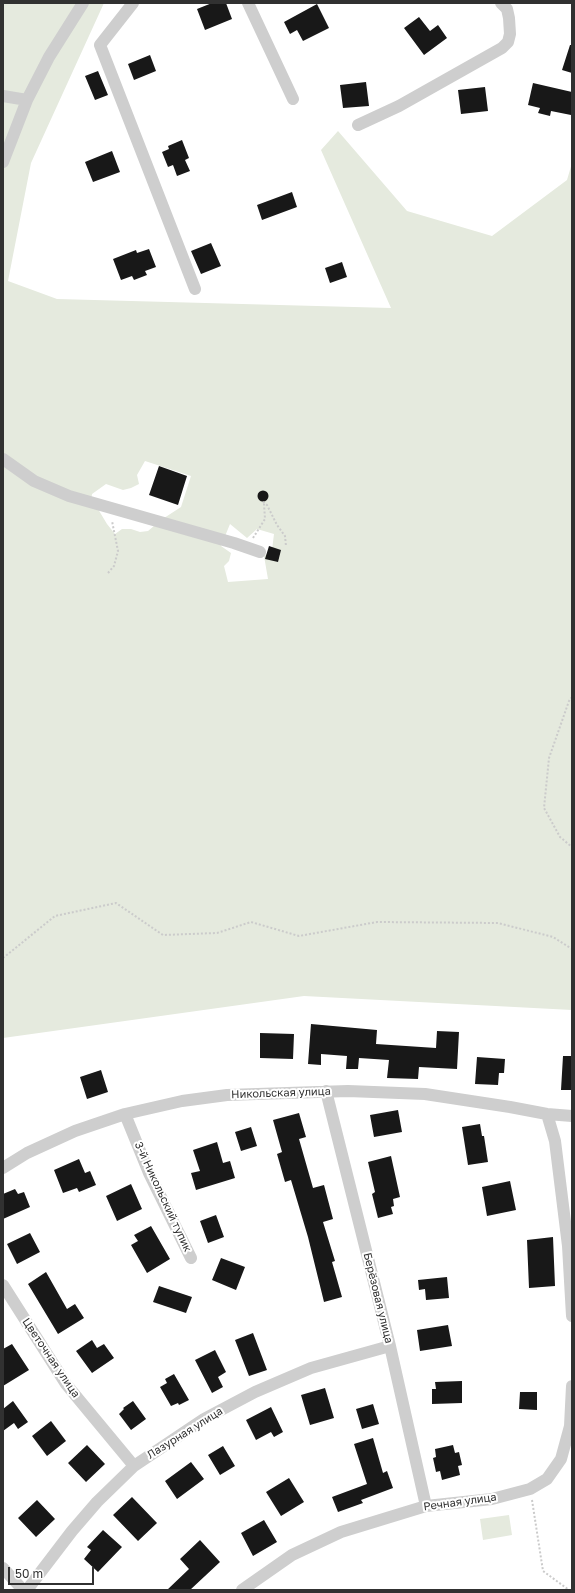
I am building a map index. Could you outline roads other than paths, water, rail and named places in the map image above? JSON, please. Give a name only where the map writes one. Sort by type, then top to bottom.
[{"type":"street","points":[[3,162],[27,100],[49,57],[83,3]]},
{"type":"street","points":[[132,3],[100,45],[195,289]]},
{"type":"street","points":[[248,3],[293,99]]},
{"type":"street","points":[[358,125],[399,106],[502,48],[508,42],[510,28],[507,9],[501,3]]},
{"type":"street","points":[[3,96],[27,100]]},
{"type":"street","points":[[3,459],[34,481],[69,496],[234,542],[254,550]]},
{"type":"street","name":"Никольская улица","points":[[3,1168],[26,1153],[75,1131],[125,1114],[182,1101],[227,1095],[326,1091],[425,1094],[547,1114],[572,1116]]},
{"type":"street","name":"Берёзовая улица","points":[[326,1091],[390,1346],[426,1506]]},
{"type":"street","name":"3-й Никольский тупик","points":[[125,1114],[149,1173],[191,1258]]},
{"type":"street","points":[[547,1114],[555,1141],[567,1238],[572,1316]]},
{"type":"street","name":"Цветочная улица","points":[[3,1285],[66,1384],[134,1466]]},
{"type":"street","name":"Лазурная улица","points":[[27,1590],[72,1531],[97,1502],[134,1466],[204,1419],[255,1392],[312,1368],[390,1346]]},
{"type":"street","name":"Речная улица","points":[[242,1590],[292,1555],[341,1532],[426,1506],[492,1499],[530,1489],[547,1479],[561,1459],[570,1426],[572,1386]]},
{"type":"street","points":[[3,1568],[23,1590]]}]
